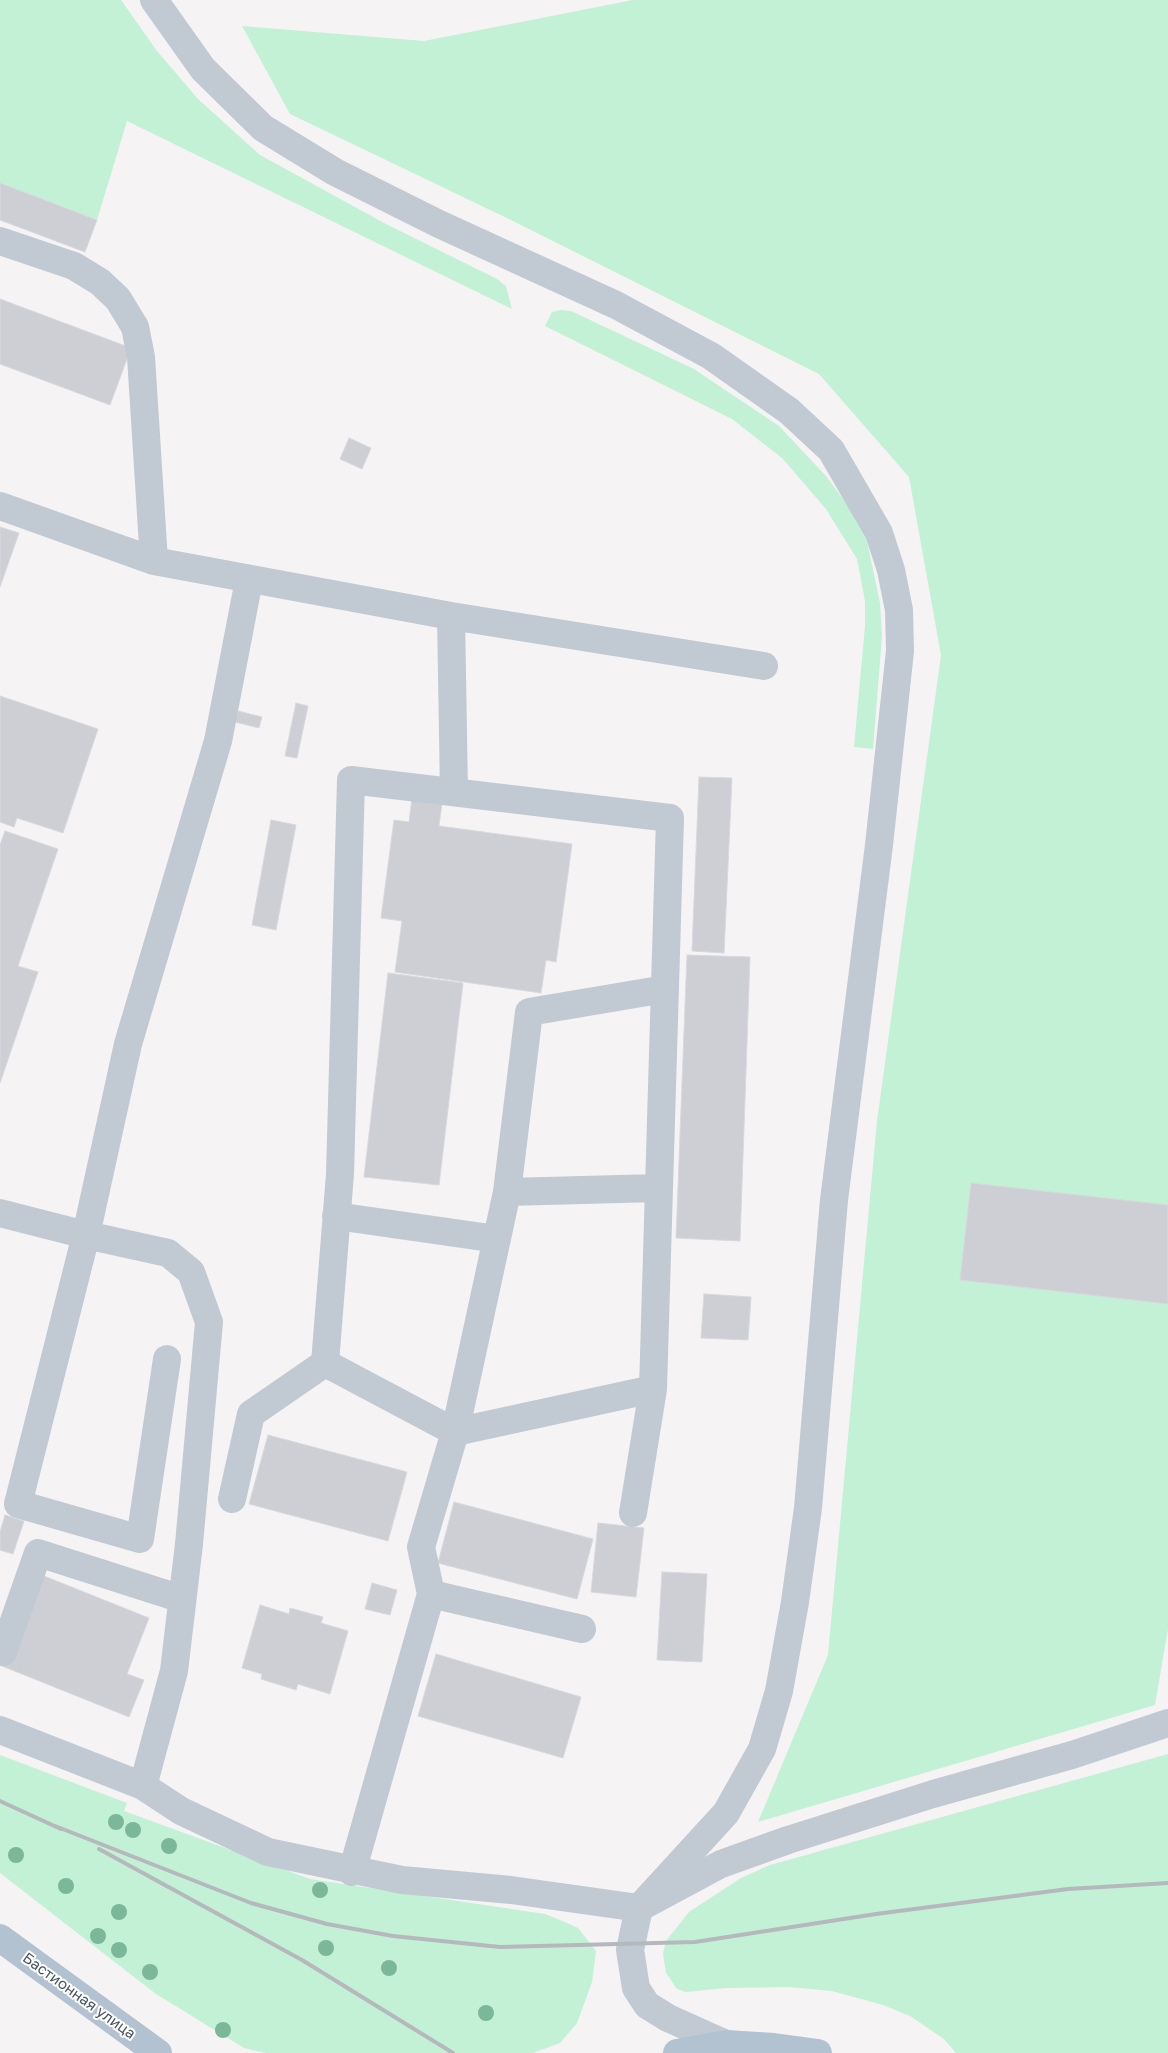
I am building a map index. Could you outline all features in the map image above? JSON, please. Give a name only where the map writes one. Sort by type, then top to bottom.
[{"type":"main road","name":"Бастионная улица","points":[[0,1938],[158,2053]]},
{"type":"main road","points":[[677,2053],[726,2044],[774,2047],[818,2053]]},
{"type":"lane","points":[[161,4],[203,69],[263,128],[335,172],[439,224],[616,305],[711,356],[789,411],[831,450],[879,533],[890,570],[899,610],[900,652],[879,845],[834,1200],[808,1508],[796,1602],[782,1674],[762,1749],[726,1813],[639,1908],[630,1950],[636,1988],[647,2005],[668,2018],[726,2044]]},
{"type":"lane","points":[[0,241],[74,266],[100,282],[118,299],[135,327],[141,357],[154,561]]},
{"type":"lane","points":[[0,506],[154,561],[451,616],[764,666]]},
{"type":"lane","points":[[167,1359],[140,1539],[18,1504],[86,1235],[128,1044],[218,741],[249,580]]},
{"type":"lane","points":[[451,616],[454,792]]},
{"type":"lane","points":[[324,1363],[340,1164],[351,780],[670,818],[657,1188],[653,1388],[633,1513]]},
{"type":"lane","points":[[352,1872],[431,1594],[421,1547],[455,1432],[507,1192],[529,1012],[664,989]]},
{"type":"lane","points":[[507,1192],[657,1188]]},
{"type":"lane","points":[[0,1213],[168,1253],[191,1272],[209,1322],[174,1670],[143,1786]]},
{"type":"lane","points":[[336,1216],[497,1239]]},
{"type":"lane","points":[[324,1363],[455,1432],[653,1388]]},
{"type":"lane","points":[[232,1499],[251,1414],[324,1363]]},
{"type":"lane","points":[[3,1652],[38,1553],[182,1599]]},
{"type":"lane","points":[[431,1594],[582,1629]]},
{"type":"lane","points":[[0,1730],[143,1786],[181,1811],[268,1852],[352,1872],[402,1880],[511,1890],[639,1908],[721,1864],[788,1840],[1168,1724]]},
{"type":"green space","points":[[0,0],[121,0],[157,51],[198,99],[260,155],[386,224],[497,279],[506,286],[512,309],[127,121],[97,220],[0,183]]},
{"type":"green space","points":[[633,0],[1168,0],[1168,1629],[1155,1705],[758,1822],[828,1655],[877,1121],[941,655],[909,477],[819,374],[509,219],[290,114],[242,26],[424,41]]},
{"type":"green space","points":[[560,310],[571,311],[694,369],[779,426],[826,476],[846,503],[867,541],[880,603],[882,636],[873,749],[854,747],[865,626],[865,601],[857,559],[826,509],[782,458],[732,419],[545,326],[552,312]]},
{"type":"green space","points":[[1168,1754],[1168,2053],[956,2053],[944,2039],[910,2016],[883,2005],[832,1991],[789,1987],[726,1988],[686,1992],[677,1989],[666,1973],[663,1954],[666,1941],[689,1912],[741,1878],[770,1865]]},
{"type":"green space","points":[[0,1755],[127,1803],[124,1811],[310,1879],[545,1914],[578,1928],[596,1951],[592,1982],[577,2023],[560,2043],[533,2053],[266,2053],[244,2048],[156,1994],[0,1873]]},
{"type":"building","points":[[0,183],[97,220],[85,252],[0,220]]},
{"type":"building","points":[[0,299],[131,348],[110,405],[0,364]]},
{"type":"building","points":[[349,438],[371,448],[362,469],[340,459]]},
{"type":"building","points":[[0,527],[19,533],[0,587]]},
{"type":"building","points":[[0,696],[98,729],[63,833],[17,818],[14,827],[0,822]]},
{"type":"building","points":[[296,703],[308,706],[297,758],[285,756]]},
{"type":"building","points":[[238,711],[262,717],[259,728],[235,722]]},
{"type":"building","points":[[699,777],[732,778],[724,953],[692,951]]},
{"type":"building","points":[[412,798],[442,803],[439,826],[572,844],[556,962],[546,960],[541,993],[395,972],[402,921],[381,918],[394,820],[409,822]]},
{"type":"building","points":[[271,820],[296,825],[276,930],[252,925]]},
{"type":"building","points":[[5,831],[58,849],[18,966],[38,972],[0,1083],[0,845]]},
{"type":"building","points":[[687,955],[750,957],[740,1241],[676,1238]]},
{"type":"building","points":[[388,973],[463,983],[439,1185],[364,1177]]},
{"type":"building","points":[[971,1183],[1168,1205],[1168,1304],[960,1280]]},
{"type":"building","points":[[704,1294],[751,1297],[748,1340],[701,1338]]},
{"type":"building","points":[[268,1435],[407,1472],[388,1541],[249,1504]]},
{"type":"building","points":[[454,1502],[593,1539],[577,1599],[438,1563]]},
{"type":"building","points":[[5,1515],[24,1521],[13,1554],[0,1550],[0,1532]]},
{"type":"building","points":[[598,1523],[644,1528],[636,1597],[591,1592]]},
{"type":"building","points":[[662,1572],[707,1574],[702,1662],[657,1660]]},
{"type":"building","points":[[39,1574],[149,1618],[127,1674],[144,1680],[129,1717],[2,1666]]},
{"type":"building","points":[[372,1583],[397,1590],[390,1615],[365,1609]]},
{"type":"building","points":[[260,1605],[289,1614],[290,1608],[323,1617],[321,1623],[348,1631],[330,1694],[298,1684],[296,1690],[261,1679],[262,1674],[242,1668]]},
{"type":"building","points":[[436,1654],[581,1697],[563,1758],[418,1716]]},
{"type":"railway","points":[[0,1801],[61,1829]]},
{"type":"railway","points":[[55,1826],[251,1903],[327,1924],[393,1936],[500,1947],[695,1942],[876,1914],[1068,1889],[1168,1883]]},
{"type":"railway","points":[[99,1849],[302,1960],[453,2053]]}]
